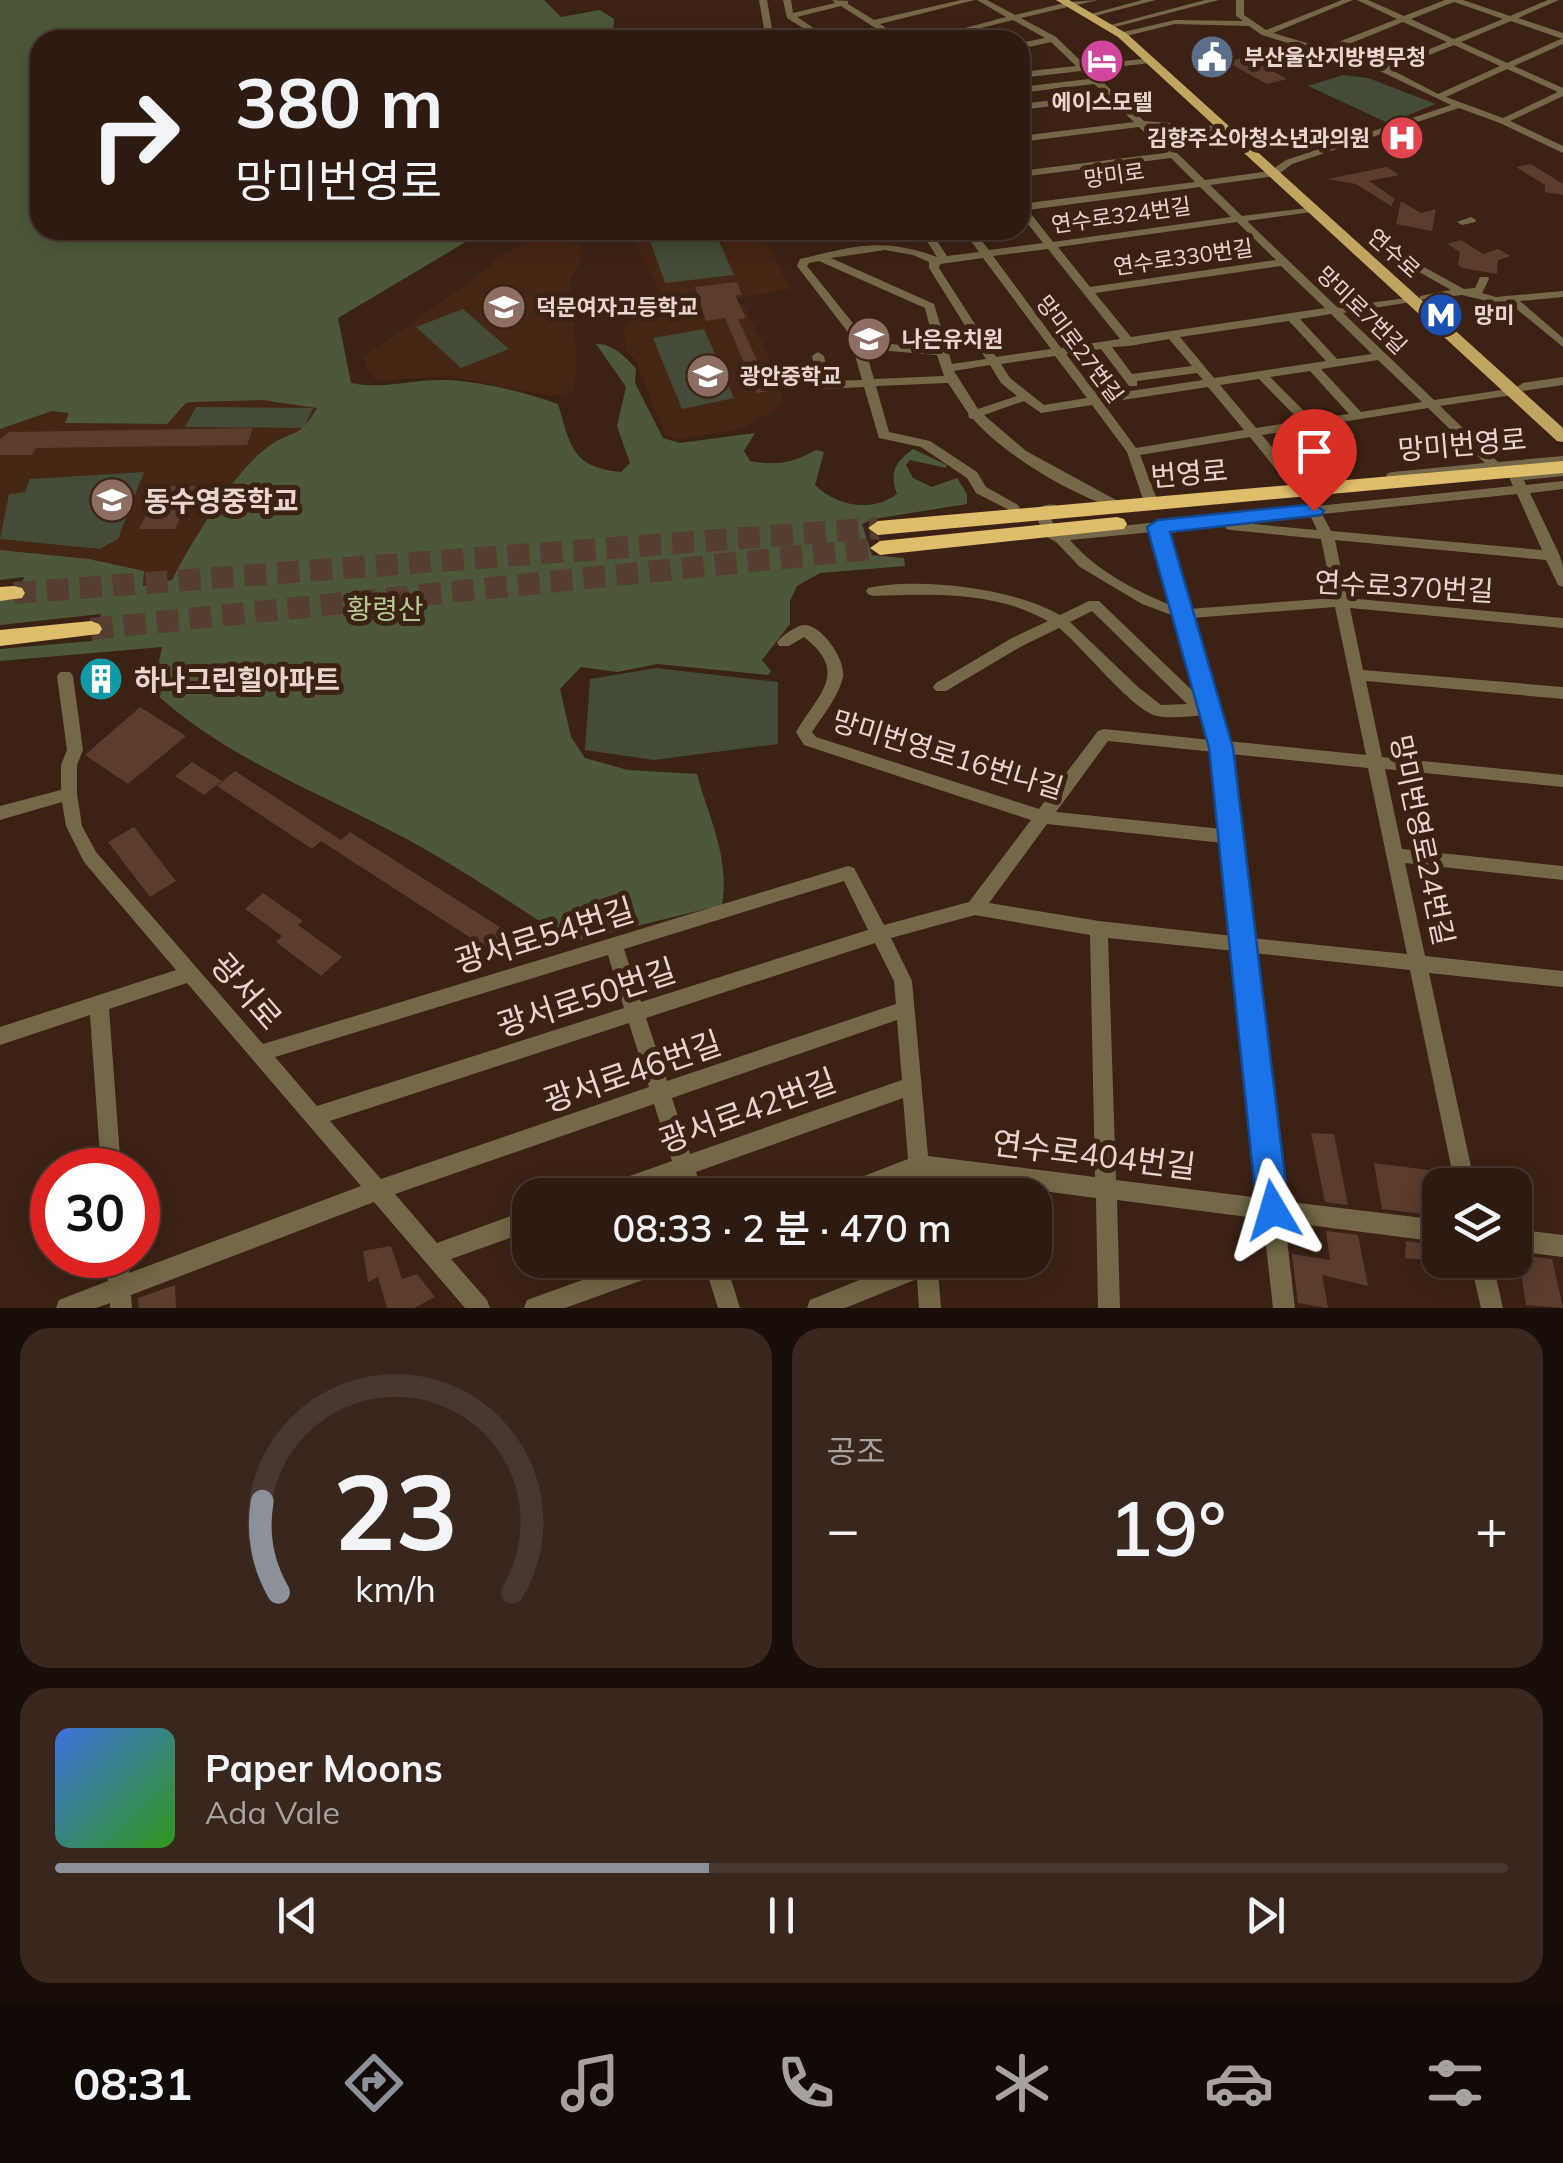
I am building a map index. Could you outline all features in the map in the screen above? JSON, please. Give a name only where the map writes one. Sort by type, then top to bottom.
[{"type":"highway","name":"번영로","points":[[879,538],[1003,521],[1563,472]]},
{"type":"highway","points":[[0,638],[91,629]]},
{"type":"main road","name":"연수로","points":[[1067,3],[1117,30],[1518,389],[1563,437]]},
{"type":"main road","name":"연수로","points":[[1241,142],[1259,162],[1276,172],[1286,186],[1418,299]]},
{"type":"main road","name":"연수로","points":[[1518,389],[1561,420]]},
{"type":"street","points":[[762,0],[768,30]]},
{"type":"street","points":[[787,0],[790,16],[813,30]]},
{"type":"street","points":[[790,16],[856,0]]},
{"type":"street","points":[[874,23],[971,0]]},
{"type":"street","name":"망미로7번길","points":[[982,0],[1053,39],[1495,466]]},
{"type":"street","points":[[965,30],[1067,3],[1094,0]]},
{"type":"street","points":[[1091,15],[1152,0]]},
{"type":"street","points":[[1182,0],[1194,6]]},
{"type":"street","points":[[1117,30],[1215,0]]},
{"type":"street","points":[[1240,0],[1240,16],[1265,33],[1386,70],[1438,97],[1503,121],[1563,150]]},
{"type":"street","points":[[1265,33],[1349,0]]},
{"type":"street","points":[[1361,0],[1563,92]]},
{"type":"street","points":[[1320,52],[1453,0],[1563,39]]},
{"type":"street","points":[[1386,70],[1550,1],[1563,6]]},
{"type":"street","points":[[839,2],[885,30]]},
{"type":"street","points":[[1117,30],[1175,22],[1248,24]]},
{"type":"street","points":[[1030,44],[1053,39]]},
{"type":"street","points":[[1438,97],[1563,39]]},
{"type":"street","points":[[1030,74],[1150,60]]},
{"type":"street","points":[[1030,89],[1096,80]]},
{"type":"street","points":[[1503,121],[1563,92]]},
{"type":"street","points":[[1030,105],[1111,96]]},
{"type":"street","name":"망미로","points":[[1030,206],[1276,172],[1289,162],[1459,105]]},
{"type":"street","points":[[1030,138],[1140,124],[1227,129]]},
{"type":"street","points":[[1030,173],[1172,155]]},
{"type":"street","points":[[1259,162],[1246,177],[1286,186]]},
{"type":"street","name":"연수로324번길","points":[[821,258],[876,244],[913,249],[939,260],[1312,209]]},
{"type":"street","points":[[1030,220],[1130,342]]},
{"type":"street","points":[[930,240],[939,260],[934,268],[993,362],[1005,380],[1041,409],[1381,356]]},
{"type":"street","name":"망미로27번길","points":[[974,240],[1133,452],[1150,499]]},
{"type":"street","points":[[1393,253],[1462,292],[1496,300],[1563,294]]},
{"type":"street","points":[[864,345],[802,266],[804,261],[821,258],[930,306],[949,373],[973,414],[1042,468],[1111,502]]},
{"type":"street","name":"연수로330번길","points":[[1087,291],[1284,262]]},
{"type":"street","points":[[818,356],[824,385],[870,383],[1479,291],[1484,279]]},
{"type":"street","points":[[1512,299],[1563,344]]},
{"type":"street","points":[[1292,317],[1334,363]]},
{"type":"street","points":[[1173,336],[1296,485]]},
{"type":"street","points":[[944,352],[864,345],[859,348],[883,434],[925,444],[972,474],[1003,521]]},
{"type":"street","points":[[1105,346],[1140,393]]},
{"type":"street","points":[[1312,366],[1358,416]]},
{"type":"street","points":[[1130,378],[1200,368]]},
{"type":"street","points":[[1261,374],[1309,424]]},
{"type":"street","points":[[1133,452],[1563,381]]},
{"type":"street","points":[[973,414],[1025,397]]},
{"type":"street","name":"망미번영로","points":[[1495,466],[1563,472],[1525,489],[1060,537],[1050,534],[1041,512],[1495,466]]},
{"type":"street","points":[[1525,489],[1563,582]]},
{"type":"street","name":"망미번영로24번길","points":[[1314,511],[1326,536],[1341,602],[1462,1168]]},
{"type":"street","points":[[1202,522],[1553,556]]},
{"type":"street","points":[[1158,527],[1206,709],[1221,748],[1284,1308]]},
{"type":"street","points":[[1060,537],[1082,562],[1164,611],[1183,614]]},
{"type":"street","points":[[873,591],[931,589],[993,597],[1060,621],[1158,710],[1172,713],[1206,709]]},
{"type":"street","name":"연수로370번길","points":[[1183,614],[1341,602],[1563,622]]},
{"type":"street","points":[[941,687],[1094,604],[1206,709]]},
{"type":"street","name":"망미번영로16번나길","points":[[784,642],[804,630],[829,646],[838,660],[836,678],[804,732],[810,741],[1042,817],[1231,837]]},
{"type":"street","points":[[1357,675],[1563,694]]},
{"type":"street","name":"광서로","points":[[65,676],[75,750],[69,765],[69,794],[74,826],[90,858],[479,1308]]},
{"type":"street","points":[[1563,781],[1104,736],[975,908],[1099,929],[1563,979]]},
{"type":"street","points":[[0,814],[69,794]]},
{"type":"street","points":[[1395,855],[1563,873]]},
{"type":"street","name":"광서로54번길","points":[[258,1054],[848,872],[879,934]]},
{"type":"street","name":"광서로50번길","points":[[312,1117],[879,934],[975,908]]},
{"type":"street","points":[[1099,929],[1109,1308]]},
{"type":"street","points":[[879,934],[903,982],[920,1178]]},
{"type":"street","points":[[614,946],[688,1178]]},
{"type":"street","points":[[0,1036],[190,974]]},
{"type":"street","points":[[99,1004],[109,1148]]},
{"type":"street","name":"광서로46번길","points":[[67,1308],[121,1298],[375,1191],[907,1008]]},
{"type":"street","name":"광서로42번길","points":[[652,1178],[913,1085]]},
{"type":"street","points":[[883,1178],[919,1164]]},
{"type":"street","name":"연수로404번길","points":[[919,1164],[1422,1228]]},
{"type":"street","points":[[432,1255],[512,1226]]},
{"type":"street","points":[[1532,1242],[1563,1246]]},
{"type":"street","points":[[535,1308],[618,1278]]},
{"type":"street","points":[[720,1278],[729,1308]]},
{"type":"street","points":[[818,1308],[888,1278]]},
{"type":"street","points":[[927,1278],[930,1308]]},
{"type":"street","points":[[1485,1278],[1492,1308]]},
{"type":"shaded area","name":"덕문여자고등학교","points":[[531,240],[581,244],[580,264],[570,279],[577,361],[574,391],[551,396],[448,376],[377,381],[364,367],[365,356],[490,267],[499,255]]},
{"type":"shaded area","points":[[634,240],[766,240],[790,289],[668,310]]},
{"type":"shaded area","name":"광안중학교","points":[[743,304],[767,352],[784,404],[744,428],[681,439],[665,436],[636,361],[626,350],[624,333],[628,321]]},
{"type":"shaded area","name":"동수영중학교","points":[[262,400],[318,407],[305,431],[291,434],[201,531],[172,580],[142,586],[144,571],[89,559],[0,550],[0,429],[52,411],[69,413],[66,423],[166,424],[186,403]]},
{"type":"green space","name":"황령산","points":[[0,0],[544,0],[561,17],[600,10],[614,19],[613,30],[30,30],[30,240],[469,240],[338,318],[351,383],[458,381],[502,388],[558,404],[571,443],[583,460],[621,472],[630,463],[617,426],[626,387],[596,344],[602,344],[636,368],[635,383],[663,438],[680,443],[755,433],[744,451],[750,461],[760,462],[784,462],[816,450],[824,452],[815,485],[833,498],[866,505],[897,494],[895,468],[913,449],[947,465],[946,468],[910,460],[906,465],[913,478],[932,487],[957,478],[967,494],[967,504],[862,524],[872,555],[904,558],[905,566],[820,573],[797,586],[790,601],[790,624],[762,660],[771,671],[768,675],[657,664],[617,672],[581,667],[560,689],[571,737],[585,758],[628,770],[697,774],[721,854],[724,887],[722,905],[572,942],[423,848],[248,759],[183,716],[153,691],[162,647],[0,661],[0,649],[92,641],[101,614],[0,625],[0,600],[16,599],[24,577],[0,580],[0,550],[89,559],[144,571],[143,586],[172,580],[239,475],[264,450],[304,426],[317,408],[262,400],[195,402],[186,403],[167,424],[65,423],[69,413],[52,411],[0,429]]},
{"type":"green space","points":[[1343,75],[1368,78],[1436,104],[1388,123],[1308,86]]},
{"type":"green space","points":[[650,240],[718,240],[734,275],[665,283]]},
{"type":"green space","points":[[463,309],[509,349],[461,368],[416,327]]},
{"type":"green space","points":[[704,329],[734,398],[682,409],[653,338]]},
{"type":"green space","points":[[196,407],[313,408],[304,428],[185,427]]},
{"type":"green space","points":[[144,472],[118,539],[100,549],[0,539],[9,494],[25,492],[30,479]]},
{"type":"green space","points":[[656,668],[778,682],[778,744],[654,760],[585,750],[590,679]]},
{"type":"building","name":"부산울산지방병무청","points":[[1247,57],[1287,79],[1267,84],[1227,62]]},
{"type":"building","points":[[1531,164],[1563,184],[1563,195],[1545,192],[1545,185],[1516,167]]},
{"type":"building","points":[[1387,167],[1399,175],[1369,181],[1395,199],[1391,206],[1356,184],[1327,179]]},
{"type":"building","points":[[1401,201],[1421,213],[1436,209],[1432,231],[1396,224]]},
{"type":"building","points":[[1461,240],[1483,254],[1498,249],[1511,256],[1498,260],[1497,274],[1462,268],[1458,265],[1460,252],[1447,244]]},
{"type":"building","points":[[737,282],[742,295],[735,295],[746,318],[738,319],[771,391],[757,393],[725,318],[706,321],[695,287]]},
{"type":"building","name":"동수영중학교","points":[[253,428],[247,445],[36,448],[32,455],[0,455],[0,439],[9,432]]},
{"type":"building","points":[[161,486],[196,486],[175,529],[139,529]]},
{"type":"building","name":"하나그린힐아파트","points":[[111,662],[114,691],[90,697],[88,668]]},
{"type":"building","points":[[140,707],[186,736],[128,784],[85,755]]},
{"type":"building","points":[[192,762],[222,781],[204,795],[175,776]]},
{"type":"building","points":[[235,771],[341,840],[350,832],[517,938],[500,957],[321,841],[312,849],[217,786]]},
{"type":"building","points":[[134,827],[176,881],[150,897],[108,842]]},
{"type":"building","points":[[263,893],[303,921],[298,925],[342,957],[321,976],[276,942],[282,936],[245,909]]},
{"type":"building","points":[[1311,1133],[1334,1134],[1348,1205],[1325,1202]]},
{"type":"building","points":[[1374,1163],[1422,1169],[1422,1214],[1382,1209]]},
{"type":"building","points":[[1326,1231],[1358,1235],[1368,1286],[1322,1275],[1328,1308],[1298,1303],[1292,1254],[1330,1260]]},
{"type":"building","points":[[1406,1241],[1422,1243],[1422,1259],[1405,1258]]},
{"type":"building","points":[[391,1246],[402,1279],[417,1274],[435,1297],[414,1308],[387,1308],[378,1277],[368,1282],[363,1251]]},
{"type":"building","points":[[1532,1257],[1552,1259],[1563,1308],[1526,1305],[1522,1278],[1532,1278]]},
{"type":"building","points":[[175,1285],[176,1308],[139,1308],[138,1298]]},
{"type":"tunnel","points":[[14,593],[878,528]]},
{"type":"tunnel","points":[[91,629],[880,548]]},
{"type":"place","name":"부산울산지방병무청","points":[[1212,57]]},
{"type":"place","name":"에이스모텔","points":[[1102,61]]},
{"type":"place","name":"김향주소아청소년과의원","points":[[1402,138]]},
{"type":"place","name":"덕문여자고등학교","points":[[504,307]]},
{"type":"place","name":"망미","points":[[1441,315]]},
{"type":"place","name":"나은유치원","points":[[869,339]]},
{"type":"place","name":"광안중학교","points":[[708,376]]},
{"type":"place","name":"동수영중학교","points":[[112,500]]},
{"type":"place","name":"하나그린힐아파트","points":[[101,679]]},
{"type":"route","points":[[1273,1210],[1221,748],[1158,527],[1314,511]]}]
